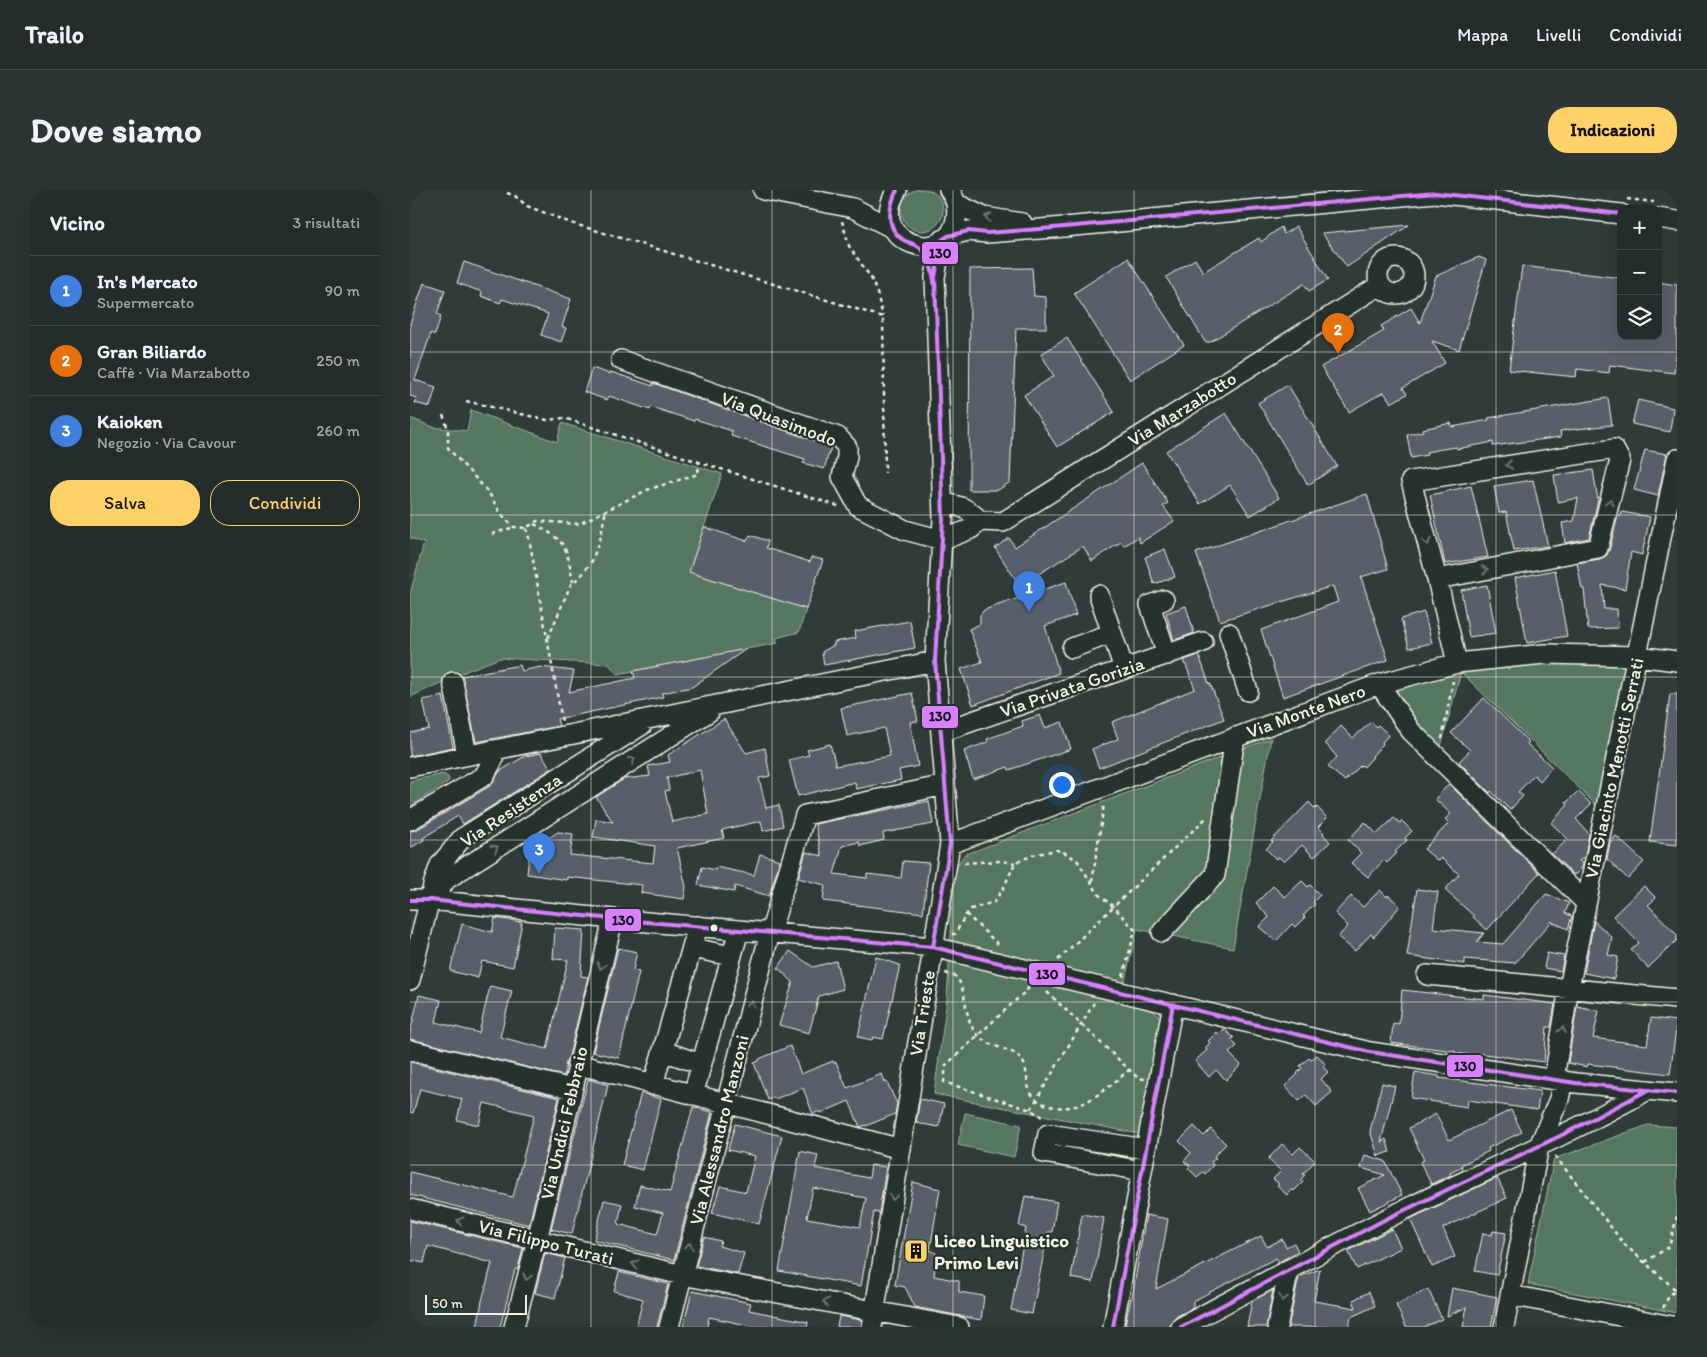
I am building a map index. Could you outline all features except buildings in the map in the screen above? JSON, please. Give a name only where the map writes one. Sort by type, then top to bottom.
[{"type":"street","points":[[763,190],[849,207],[892,228]]},
{"type":"street","points":[[894,195],[888,214],[892,228],[900,238],[918,246],[937,243],[945,238],[968,231],[987,233],[1053,228],[1435,193],[1617,214]]},
{"type":"street","points":[[849,207],[894,195]]},
{"type":"street","points":[[953,197],[984,217],[1053,228]]},
{"type":"street","name":"Via Trieste","points":[[873,1319],[949,852],[936,661],[942,503],[935,277],[945,238],[955,224],[958,211],[953,197]]},
{"type":"street","points":[[1662,219],[1677,221]]},
{"type":"street","name":"Via Trieste","points":[[918,246],[929,260],[935,277]]},
{"type":"street","name":"Via Marzabotto","points":[[980,520],[1003,522],[1380,285]]},
{"type":"street","name":"Via Quasimodo","points":[[621,360],[838,437],[847,447],[847,457],[842,477],[858,506],[905,530],[942,540]]},
{"type":"street","points":[[1437,579],[1598,548],[1620,460],[1614,449],[1411,481],[1457,662]]},
{"type":"street","name":"Via Giacinto Menotti Serrati","points":[[1562,1135],[1563,1127],[1558,1116],[1558,1079],[1569,988],[1677,459]]},
{"type":"street","points":[[942,503],[970,510],[980,520],[971,530],[942,540]]},
{"type":"street","points":[[1099,595],[1124,669]]},
{"type":"street","points":[[1164,600],[1150,605],[1167,654]]},
{"type":"street","points":[[1072,648],[1112,633]]},
{"type":"street","points":[[1229,633],[1248,691]]},
{"type":"street","name":"Via Privata Gorizia","points":[[941,732],[1203,642]]},
{"type":"street","name":"Via Monte Nero","points":[[949,852],[1093,790],[1379,684],[1457,662],[1544,654],[1637,656],[1677,661]]},
{"type":"street","name":"Via Resistenza","points":[[410,767],[936,661]]},
{"type":"street","points":[[453,682],[467,755]]},
{"type":"street","points":[[1379,684],[1412,731],[1586,902]]},
{"type":"street","name":"Via Resistenza","points":[[430,900],[447,879],[718,705]]},
{"type":"street","name":"Via Resistenza","points":[[430,900],[440,865],[462,838],[636,728],[659,717]]},
{"type":"street","points":[[1162,932],[1215,875],[1235,737]]},
{"type":"street","points":[[410,820],[484,776],[493,760],[492,750]]},
{"type":"street","name":"Via Alessandro Manzoni","points":[[669,1327],[770,933],[804,815],[945,785]]},
{"type":"street","points":[[462,838],[463,854],[476,860]]},
{"type":"street","points":[[410,900],[430,900],[770,933],[934,940],[998,962],[1370,1052],[1558,1079],[1677,1093]]},
{"type":"street","points":[[410,980],[430,900]]},
{"type":"street","name":"Via Undici Febbraio","points":[[514,1327],[537,1240],[577,1064],[613,919]]},
{"type":"street","points":[[653,1085],[698,926]]},
{"type":"street","points":[[693,1095],[739,930]]},
{"type":"street","points":[[693,948],[731,956]]},
{"type":"street","points":[[1427,975],[1677,999]]},
{"type":"street","points":[[1113,1327],[1173,1004]]},
{"type":"street","points":[[410,1050],[572,1089]]},
{"type":"street","points":[[663,1051],[701,1064]]},
{"type":"street","points":[[577,1064],[901,1149]]},
{"type":"street","points":[[1181,1327],[1289,1269],[1415,1205],[1544,1147],[1562,1135],[1598,1118],[1648,1090]]},
{"type":"street","name":"Via Giacinto Menotti Serrati","points":[[1504,1327],[1544,1147],[1559,1099]]},
{"type":"street","points":[[1142,1171],[1044,1153],[1048,1134],[1146,1149]]},
{"type":"street","name":"Via Filippo Turati","points":[[410,1209],[682,1276],[873,1319],[959,1327]]},
{"type":"street","points":[[1277,1327],[1289,1269]]},
{"type":"street","points":[[1510,1294],[1664,1324]]},
{"type":"path","points":[[507,193],[515,196],[527,206],[571,224],[883,317]]},
{"type":"path","points":[[849,207],[842,219],[849,246],[871,278],[883,317],[886,473]]},
{"type":"path","points":[[466,401],[547,420],[564,418],[811,498],[848,508]]},
{"type":"path","points":[[443,415],[448,429],[448,448],[489,493],[501,514],[514,527]]},
{"type":"path","points":[[492,534],[514,527],[526,528],[537,521],[579,524],[647,490],[698,474],[699,462]]},
{"type":"path","points":[[548,640],[571,584],[581,576],[592,561],[600,539],[606,510]]},
{"type":"path","points":[[533,523],[561,540],[566,548],[573,582]]},
{"type":"path","points":[[526,528],[565,736]]},
{"type":"path","points":[[1438,757],[1457,662]]},
{"type":"path","points":[[1091,884],[1105,796],[1096,799],[1093,790]]},
{"type":"path","points":[[1042,1117],[1031,1110],[944,1082],[946,1066],[1225,801]]},
{"type":"path","points":[[949,852],[963,863],[1000,861],[1015,863],[1033,855],[1056,850],[1062,851],[1077,860],[1098,895],[1114,907],[1136,930],[1123,978]]},
{"type":"path","points":[[934,940],[955,934],[966,914],[971,909],[994,902],[1003,889],[1015,863]]},
{"type":"path","points":[[966,914],[1000,946],[998,962]]},
{"type":"path","points":[[929,970],[955,976],[960,982],[963,991],[966,1012],[978,1036],[999,1049],[1012,1052],[1022,1060],[1032,1095],[1044,1105],[1060,1107],[1085,1103],[1129,1070]]},
{"type":"path","points":[[1045,974],[1045,990],[1129,1070],[1138,1078],[1146,1080],[1148,1071]]},
{"type":"path","points":[[1031,1110],[1094,1004],[1096,986]]},
{"type":"path","points":[[1544,1147],[1625,1244],[1677,1290],[1669,1296],[1664,1324]]},
{"type":"path","points":[[1645,1262],[1670,1247],[1677,1216]]},
{"type":"green space","points":[[922,189],[937,195],[943,210],[937,225],[922,231],[907,225],[901,210],[907,195]]},
{"type":"green space","points":[[471,410],[557,442],[562,423],[722,474],[689,572],[806,609],[799,632],[776,638],[778,643],[617,674],[609,664],[500,658],[410,697],[410,594],[424,543],[410,538],[410,418],[433,427],[467,431]]},
{"type":"green space","points":[[1546,662],[1626,664],[1597,806],[1461,672]]},
{"type":"green space","points":[[1461,672],[1438,757],[1385,692]]},
{"type":"green space","points":[[1271,738],[1233,948],[1137,929],[1120,1001],[1150,1008],[1160,1017],[1140,1134],[934,1094],[947,999],[950,922],[955,869],[964,855]]},
{"type":"green space","points":[[443,774],[448,777],[449,781],[410,807],[410,781]]},
{"type":"green space","points":[[965,1113],[1021,1125],[1014,1157],[958,1145]]},
{"type":"green space","points":[[1648,1125],[1677,1127],[1677,1313],[1528,1284],[1554,1159]]},
{"type":"transit line","name":"130","points":[[897,190],[890,216],[893,229],[902,239],[919,247],[924,252],[934,279],[936,301]]},
{"type":"transit line","name":"130","points":[[933,947],[950,844],[935,661],[943,519],[935,277],[942,240],[948,236],[968,231],[987,233],[1053,228],[1435,193],[1617,214]]},
{"type":"transit line","name":"130","points":[[410,900],[430,900],[613,919],[933,947],[1370,1052],[1576,1083],[1677,1093]]},
{"type":"transit line","name":"130","points":[[1113,1327],[1173,1004]]},
{"type":"transit line","name":"130","points":[[1181,1327],[1386,1219],[1562,1135],[1648,1090],[1656,1091]]},
{"type":"place","name":"Gran Biliardo","points":[[1338,354]]},
{"type":"place","name":"In's Mercato","points":[[1029,612]]},
{"type":"place","name":"Kaioken","points":[[539,874]]},
{"type":"place","name":"Liceo Linguistico Primo Levi","points":[[916,1251]]}]
